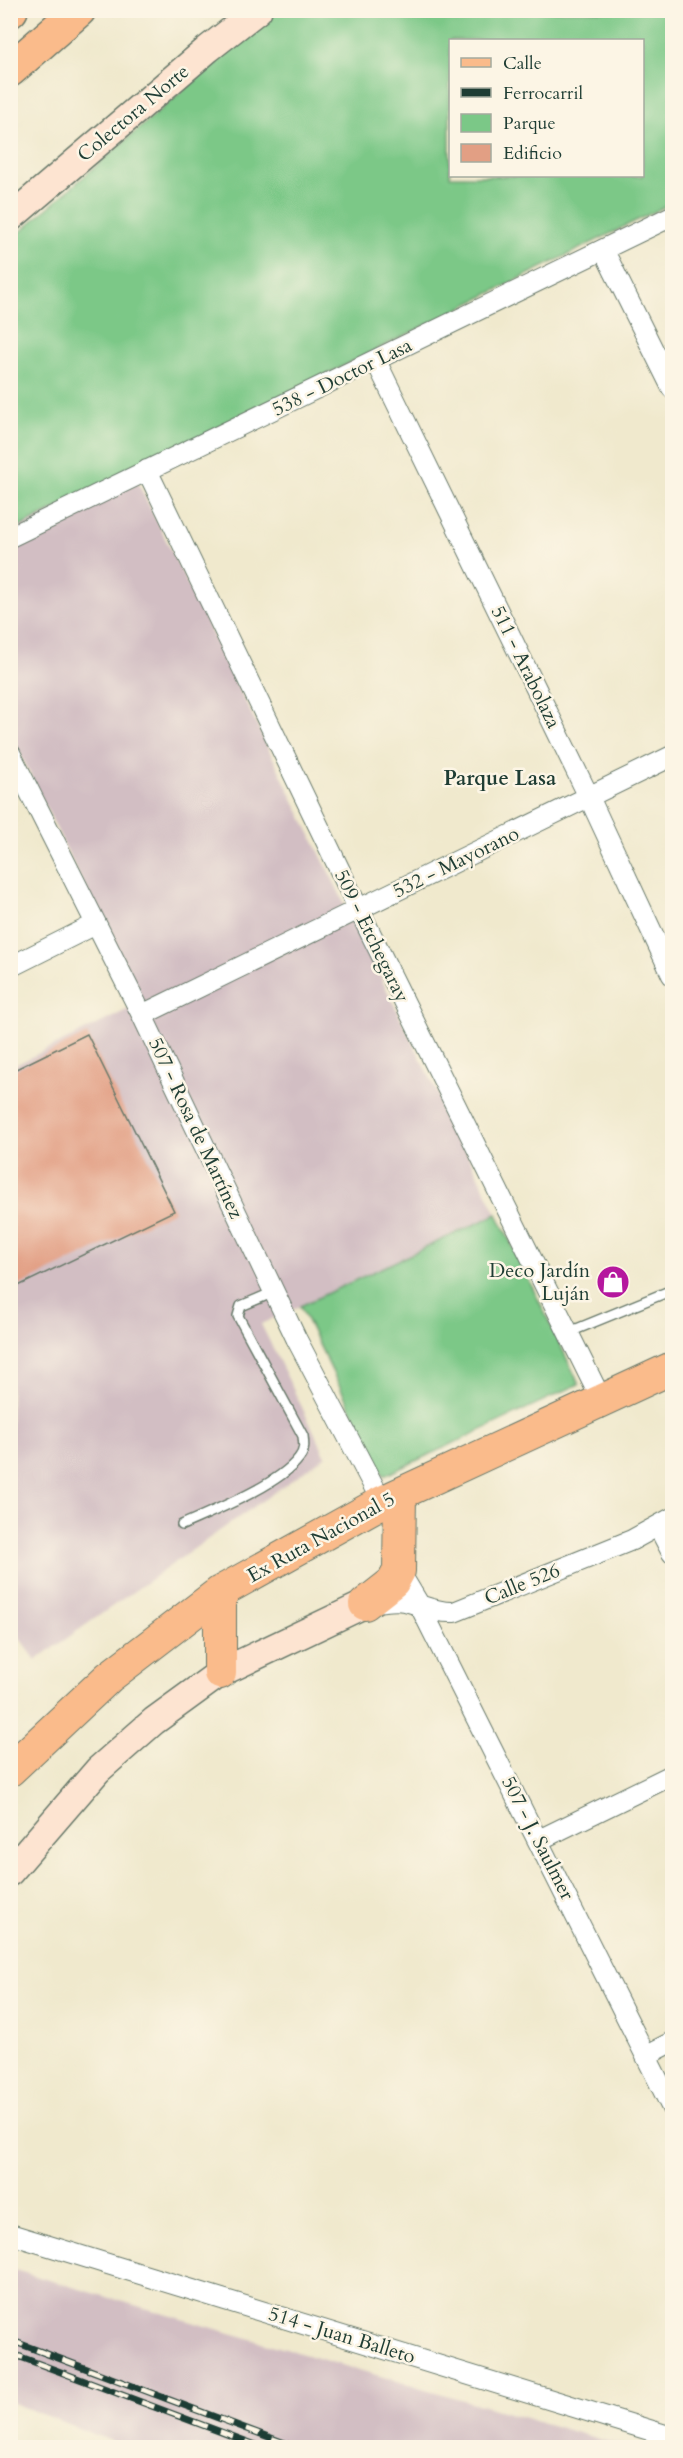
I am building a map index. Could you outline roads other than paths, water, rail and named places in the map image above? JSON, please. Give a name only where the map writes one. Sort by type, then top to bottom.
[{"type":"highway","points":[[10,70],[80,10]]},
{"type":"main road","name":"Ex Ruta Nacional 5","points":[[10,1770],[109,1677],[220,1592],[391,1498],[672,1368]]},
{"type":"main road","points":[[365,1604],[393,1582],[399,1571],[391,1498]]},
{"type":"main road","points":[[220,1592],[220,1673]]},
{"type":"street","name":"Colectora Norte","points":[[10,218],[208,49],[258,10]]},
{"type":"street","name":"538 - Doctor Lasa","points":[[10,537],[604,251],[672,216]]},
{"type":"street","points":[[604,251],[672,388]]},
{"type":"street","name":"511 - Arabolaza","points":[[376,361],[589,797],[672,975]]},
{"type":"street","name":"509 - Etchegaray","points":[[147,471],[358,910],[601,1399]]},
{"type":"street","name":"507 - Rosa de Martínez","points":[[10,753],[142,1015],[274,1292],[391,1498]]},
{"type":"street","name":"532 - Mayorano","points":[[142,1015],[672,756]]},
{"type":"street","points":[[10,967],[96,924]]},
{"type":"street","points":[[665,1522],[672,1553]]},
{"type":"street","name":"Calle 526","points":[[365,1604],[390,1600],[405,1601],[442,1612],[454,1612],[632,1540],[665,1522]]},
{"type":"street","name":"507 - J. Saulmer","points":[[399,1571],[420,1606],[539,1840],[672,2108]]},
{"type":"street","points":[[10,1872],[57,1815],[124,1746],[220,1673],[365,1604]]},
{"type":"street","points":[[539,1840],[672,1775]]},
{"type":"street","points":[[647,2055],[672,2042]]},
{"type":"street","name":"514 - Juan Balleto","points":[[10,2234],[672,2437]]},
{"type":"lane","points":[[567,1333],[672,1290]]},
{"type":"lane","points":[[182,1526],[248,1495],[291,1467],[301,1457],[305,1446],[303,1436],[238,1316],[242,1306],[274,1292]]},
{"type":"railway","points":[[10,2340],[298,2448]]},
{"type":"railway","points":[[10,2353],[264,2448]]},
{"type":"place","name":"Deco Jardín Luján","points":[[613,1282]]},
{"type":"district","name":"Parque Lasa","points":[[500,778]]}]
